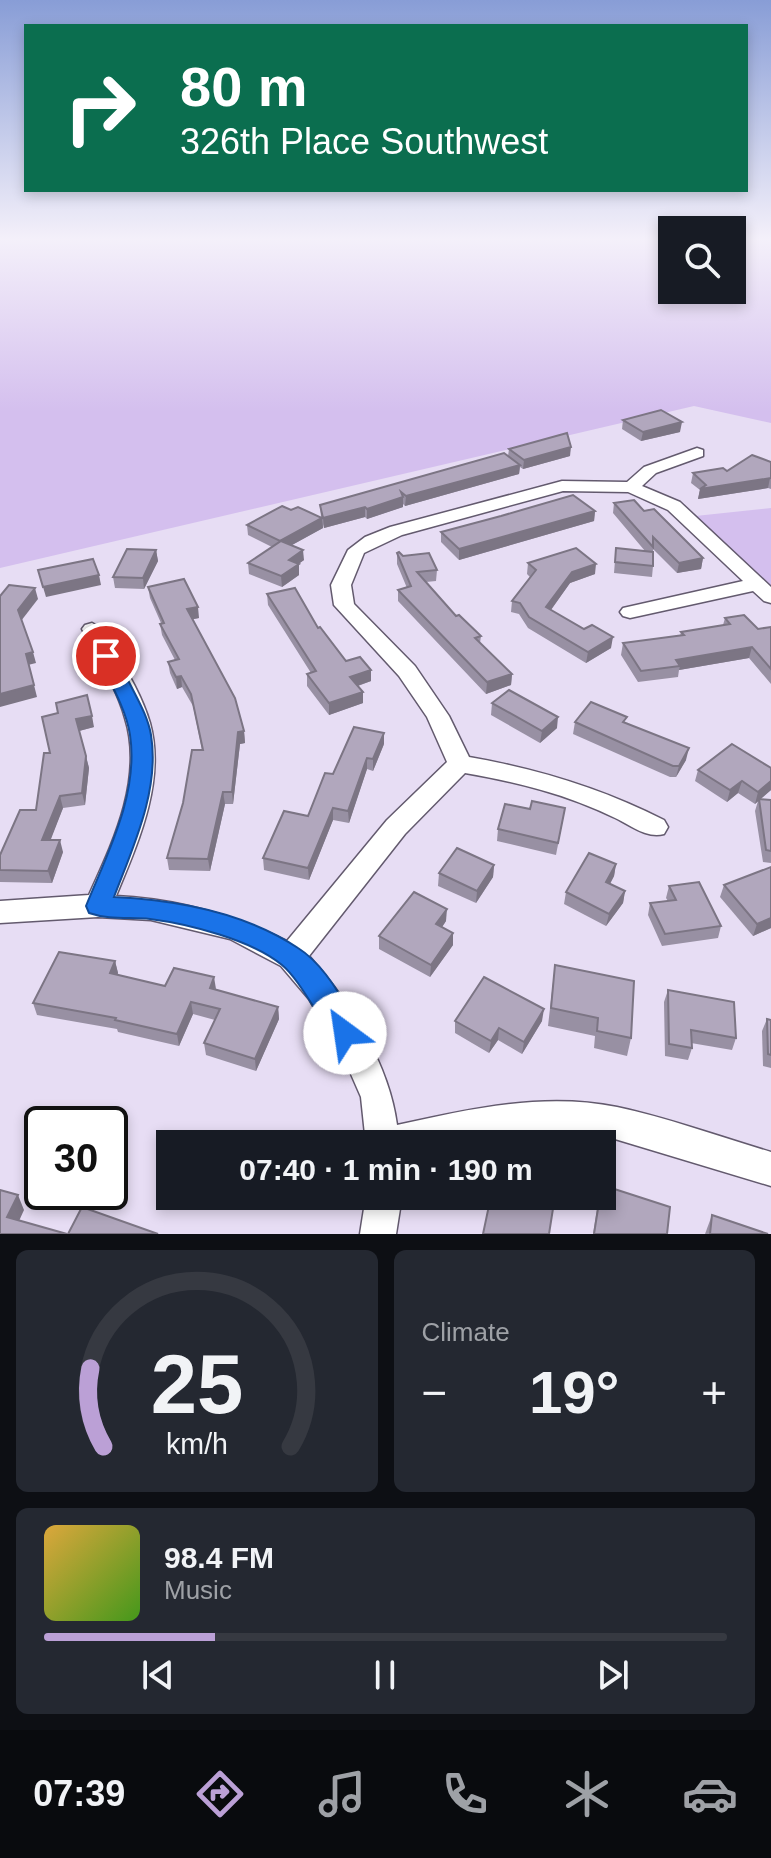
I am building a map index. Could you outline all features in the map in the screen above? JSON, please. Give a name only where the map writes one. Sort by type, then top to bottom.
[{"type":"street","points":[[631,487],[650,470],[697,453]]},
{"type":"street","points":[[460,764],[438,716],[407,671],[344,605],[341,585],[351,557],[371,541],[396,531],[542,491],[578,485],[631,487],[674,506],[764,590]]},
{"type":"street","points":[[630,612],[764,590]]},
{"type":"street","points":[[92,629],[133,710],[141,736],[140,779],[131,822],[98,906]]},
{"type":"street","points":[[460,764],[514,772],[584,791],[655,827]]},
{"type":"street","points":[[291,957],[396,827],[460,764]]},
{"type":"street","points":[[0,912],[98,906],[151,909],[238,930],[291,957],[320,990],[358,1055],[377,1096],[383,1130]]},
{"type":"street","points":[[448,1130],[480,1123],[539,1118],[615,1123],[771,1169]]},
{"type":"street","points":[[378,1234],[382,1210]]},
{"type":"shaded area","points":[[0,297],[658,297],[658,304],[746,304],[746,297],[771,297],[771,423],[694,406],[0,568]]},
{"type":"shaded area","points":[[771,508],[771,597],[686,517]]},
{"type":"building","points":[[661,410],[682,422],[643,432],[623,420]]},
{"type":"building","points":[[567,433],[571,447],[524,460],[509,449]]},
{"type":"building","points":[[504,453],[520,465],[406,496],[401,492],[403,497],[367,509],[323,518],[320,505]]},
{"type":"building","points":[[752,455],[771,462],[771,478],[700,489],[706,485],[693,473],[723,468],[727,471]]},
{"type":"building","points":[[573,495],[595,511],[459,549],[441,532],[501,516]]},
{"type":"building","points":[[634,500],[644,511],[654,509],[703,558],[679,563],[653,537],[653,547],[614,503]]},
{"type":"building","points":[[282,506],[291,510],[298,507],[322,518],[280,541],[247,525]]},
{"type":"building","points":[[281,541],[303,550],[289,560],[299,564],[281,576],[248,563]]},
{"type":"building","points":[[576,548],[596,564],[572,572],[546,607],[584,629],[592,625],[613,637],[588,652],[529,617],[520,603],[512,601],[536,570],[528,563]]},
{"type":"building","points":[[616,548],[653,552],[653,566],[615,562]]},
{"type":"building","points":[[127,549],[156,550],[143,578],[113,577]]},
{"type":"building","points":[[399,552],[403,556],[429,553],[437,570],[417,572],[456,616],[459,615],[481,636],[475,638],[512,674],[487,682],[398,590],[411,586]]},
{"type":"building","points":[[93,559],[99,575],[43,587],[38,570]]},
{"type":"building","points":[[184,579],[198,607],[187,609],[235,698],[244,731],[238,732],[232,792],[223,792],[208,859],[167,858],[183,803],[192,750],[203,750],[191,694],[168,662],[179,659],[160,624],[164,623],[148,587]]},
{"type":"building","points":[[9,585],[35,588],[18,610],[33,652],[26,654],[34,685],[0,694],[0,596]]},
{"type":"building","points":[[295,588],[318,628],[346,661],[360,657],[371,670],[350,677],[363,692],[329,703],[307,674],[316,671],[267,594]]},
{"type":"building","points":[[744,615],[758,629],[771,627],[771,669],[752,647],[676,660],[680,666],[641,671],[623,643],[684,635],[681,632],[730,624],[725,618]]},
{"type":"building","points":[[509,690],[558,717],[542,731],[492,703]]},
{"type":"building","points":[[87,695],[92,716],[76,719],[86,756],[82,793],[60,796],[42,840],[60,840],[48,871],[0,870],[0,855],[20,810],[36,810],[44,753],[50,753],[42,717],[58,713],[56,703]]},
{"type":"building","points":[[591,702],[627,717],[623,722],[689,748],[679,766],[575,722]]},
{"type":"building","points":[[354,727],[384,733],[373,759],[367,758],[348,811],[333,808],[308,868],[263,858],[284,811],[308,816],[325,773],[333,774]]},
{"type":"building","points":[[732,744],[771,768],[771,781],[758,792],[742,781],[730,790],[698,770]]},
{"type":"building","points":[[759,799],[771,800],[771,851],[766,850]]},
{"type":"building","points":[[532,801],[565,808],[558,843],[498,829],[505,804],[530,809]]},
{"type":"building","points":[[457,848],[494,865],[477,891],[439,873]]},
{"type":"building","points":[[589,853],[616,864],[606,882],[625,891],[609,914],[566,892]]},
{"type":"building","points":[[771,867],[771,918],[757,924],[724,885]]},
{"type":"building","points":[[699,882],[721,926],[665,934],[650,903],[676,900],[669,886]]},
{"type":"building","points":[[414,892],[447,909],[436,924],[453,933],[431,965],[379,936]]},
{"type":"building","points":[[59,952],[115,961],[110,973],[165,986],[174,968],[214,977],[210,988],[278,1007],[255,1059],[204,1043],[220,1009],[191,1002],[177,1034],[116,1018],[33,1003]]},
{"type":"building","points":[[555,965],[634,981],[631,1038],[597,1031],[598,1018],[551,1008]]},
{"type":"building","points":[[484,977],[544,1009],[524,1042],[499,1028],[491,1041],[455,1021]]},
{"type":"building","points":[[668,990],[734,1002],[736,1038],[691,1030],[692,1048],[669,1044]]},
{"type":"building","points":[[767,1019],[771,1020],[771,1055],[768,1054]]},
{"type":"building","points":[[0,1190],[18,1195],[7,1217],[67,1234],[0,1234]]},
{"type":"building","points":[[616,1190],[670,1207],[667,1234],[594,1234],[598,1210],[616,1210]]},
{"type":"building","points":[[80,1210],[90,1210],[158,1234],[68,1234]]},
{"type":"building","points":[[488,1210],[553,1210],[549,1234],[483,1234]]},
{"type":"building","points":[[712,1215],[768,1234],[710,1234]]},
{"type":"route","points":[[106,656],[133,710],[141,736],[140,779],[131,822],[98,906],[151,909],[198,918],[238,930],[265,943],[291,957],[320,990],[345,1033]]}]
